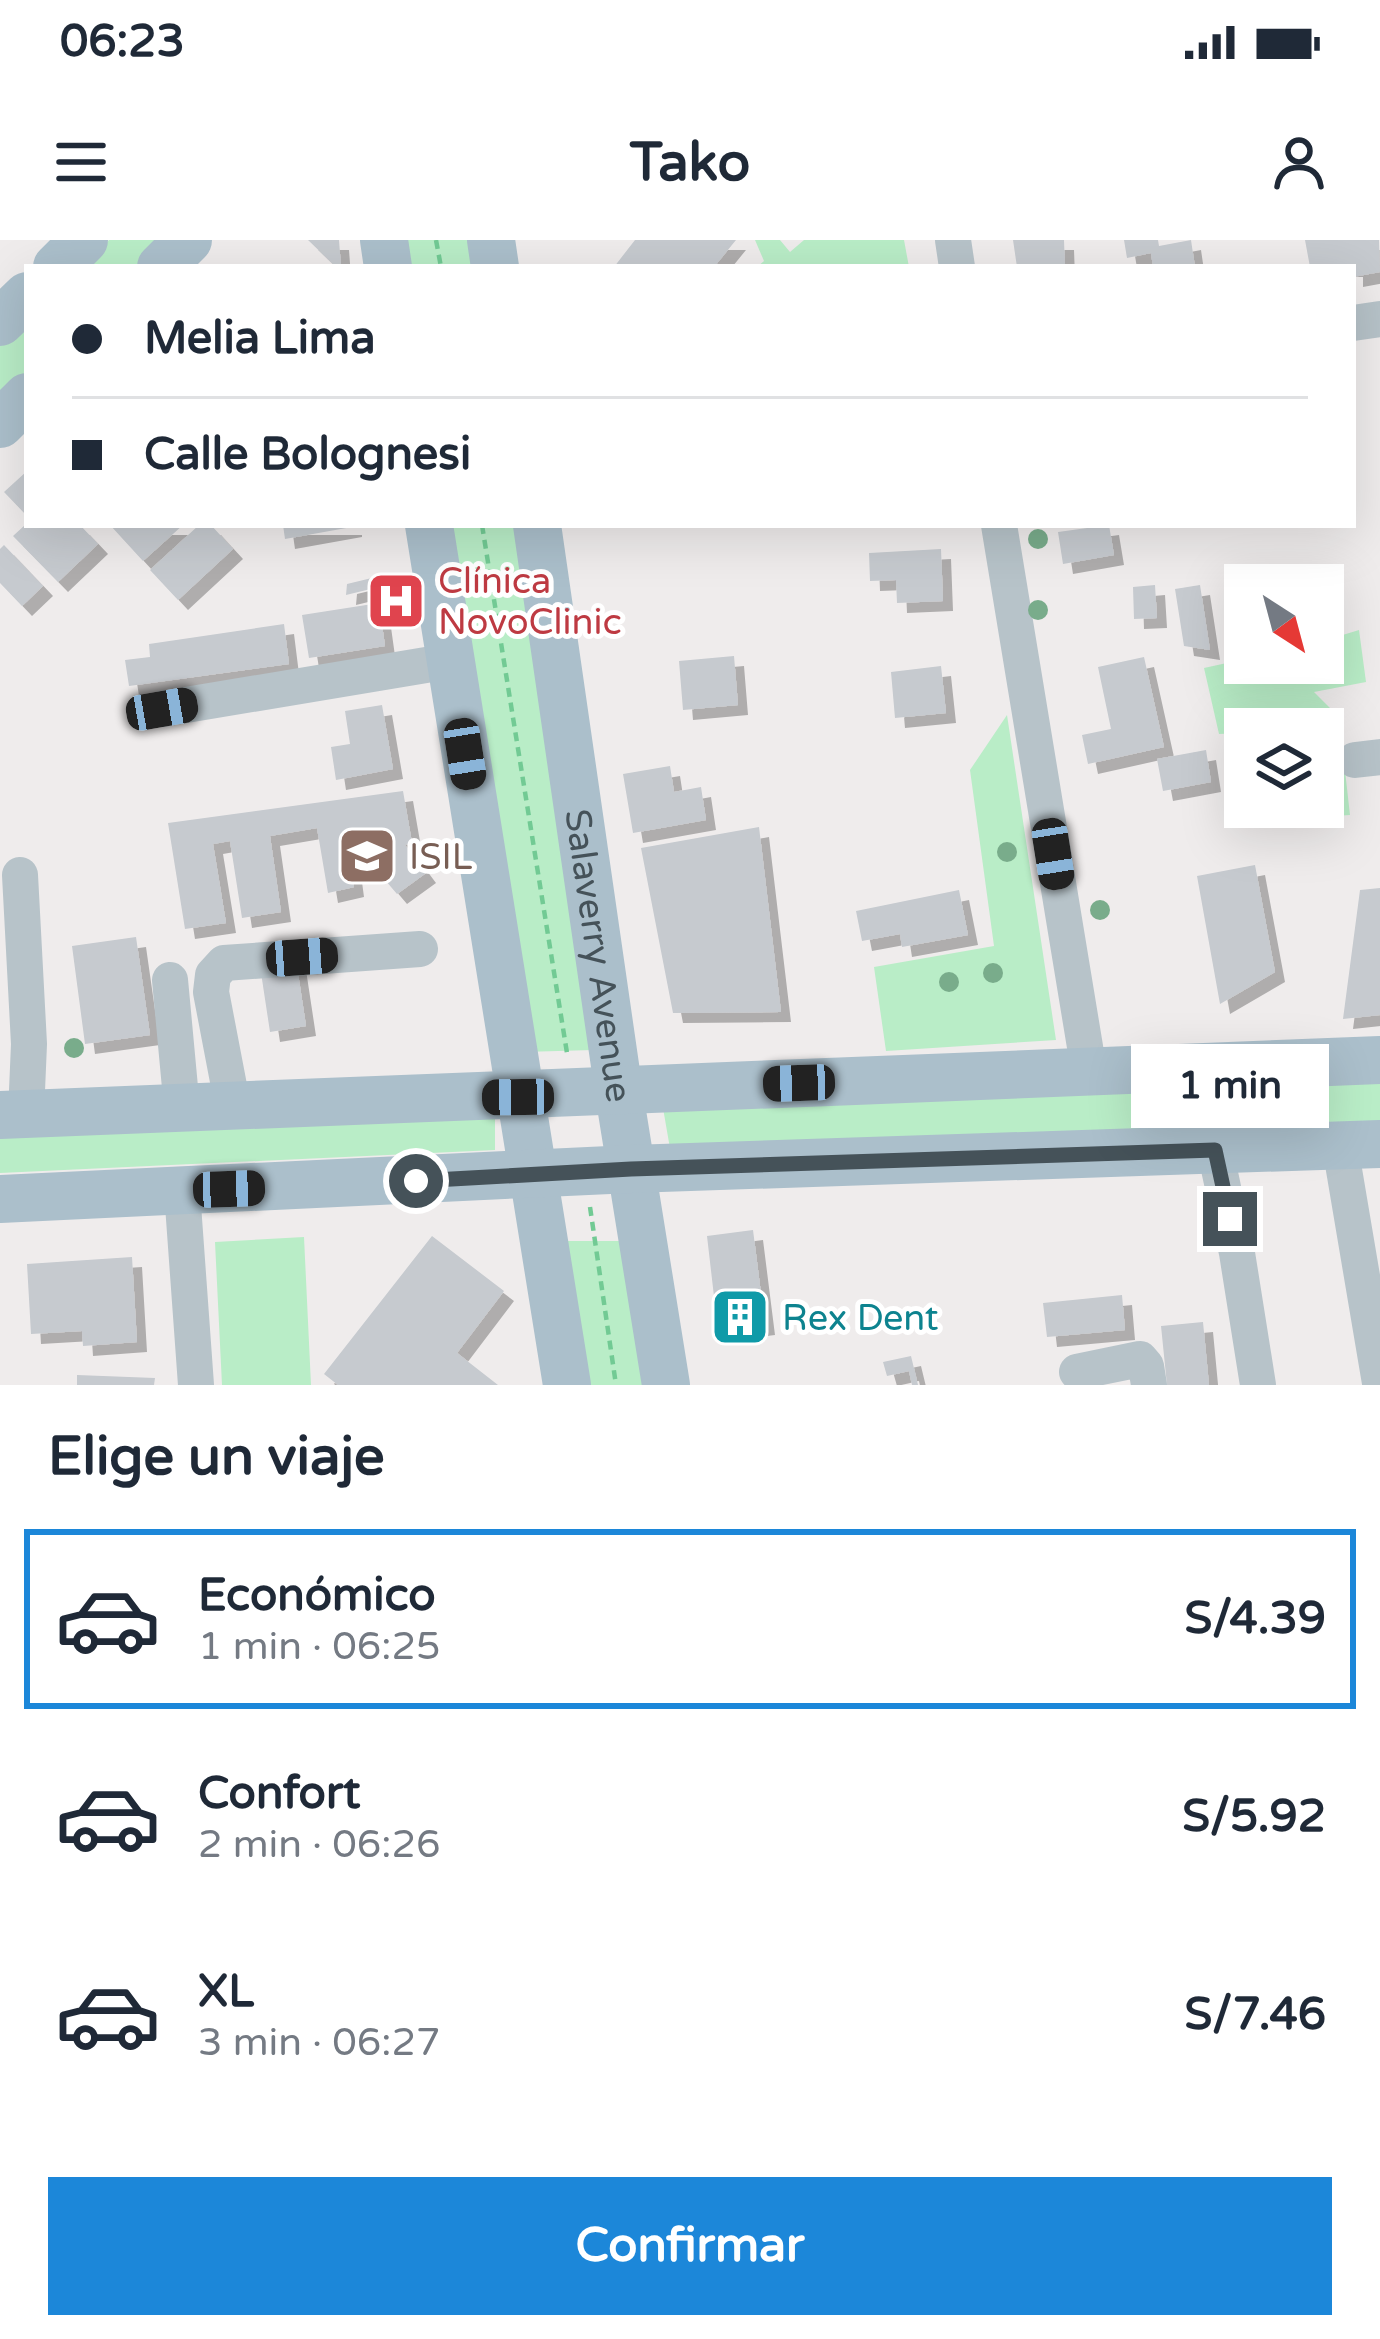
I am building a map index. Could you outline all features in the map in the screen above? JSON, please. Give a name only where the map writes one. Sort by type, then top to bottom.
[{"type":"main road","points":[[60,264],[84,240]]},
{"type":"main road","points":[[164,264],[188,240]]},
{"type":"main road","points":[[0,322],[24,299]]},
{"type":"main road","points":[[0,424],[24,400]]},
{"type":"main road","points":[[429,528],[567,1385]]},
{"type":"main road","name":"Salaverry Avenue","points":[[537,528],[666,1385]]},
{"type":"main road","points":[[13,1115],[1380,1060]]},
{"type":"main road","points":[[0,1198],[631,1169],[1360,1145]]},
{"type":"street","points":[[999,528],[1089,1071]]},
{"type":"street","points":[[162,709],[450,661]]},
{"type":"street","points":[[13,1115],[29,1044],[20,875]]},
{"type":"street","points":[[232,1107],[211,992],[212,975],[224,963],[420,949]]},
{"type":"street","points":[[170,980],[182,1109]]},
{"type":"street","points":[[1360,1145],[1380,1383]]},
{"type":"street","points":[[1215,1150],[1258,1385]]},
{"type":"street","points":[[182,1191],[196,1385]]},
{"type":"street","points":[[1077,1372],[1140,1359],[1149,1385]]},
{"type":"path","points":[[482,528],[570,1069]]},
{"type":"path","points":[[590,1208],[616,1385]]},
{"type":"green space","points":[[109,240],[164,240],[140,264],[85,264]]},
{"type":"green space","points":[[398,240],[473,240],[477,264],[402,264]]},
{"type":"green space","points":[[755,240],[780,240],[790,252],[804,240],[904,240],[908,264],[760,264],[764,261]]},
{"type":"green space","points":[[24,323],[24,377],[0,400],[0,346]]},
{"type":"green space","points":[[442,528],[515,528],[593,1050],[523,1052]]},
{"type":"green space","points":[[1359,630],[1366,682],[1314,692],[1330,708],[1224,708],[1224,734],[1219,734],[1204,668],[1224,664],[1224,684],[1344,684],[1344,635]]},
{"type":"green space","points":[[1007,715],[1056,1040],[886,1051],[874,967],[994,946],[970,770]]},
{"type":"green space","points":[[1344,762],[1350,815],[1344,815]]},
{"type":"green space","points":[[1380,1083],[1380,1128],[672,1160],[663,1108]]},
{"type":"green space","points":[[495,1113],[495,1150],[0,1173],[0,1132]]},
{"type":"green space","points":[[304,1237],[311,1385],[222,1385],[215,1242]]},
{"type":"green space","points":[[549,1241],[626,1241],[651,1385],[573,1385]]},
{"type":"building","points":[[308,240],[339,240],[341,264],[333,264]]},
{"type":"building","points":[[635,240],[736,240],[716,264],[616,264]]},
{"type":"building","points":[[1013,240],[1064,240],[1065,264],[1017,264]]},
{"type":"building","points":[[1124,240],[1158,240],[1159,246],[1191,240],[1195,264],[1153,264],[1151,253],[1127,258]]},
{"type":"building","points":[[1305,240],[1379,240],[1380,272],[1356,276],[1356,264],[1309,264]]},
{"type":"building","points":[[24,474],[24,513],[4,492]]},
{"type":"building","points":[[24,526],[83,528],[98,544],[58,582],[13,536]]},
{"type":"building","points":[[113,528],[180,528],[143,561]]},
{"type":"building","points":[[196,528],[214,528],[233,549],[178,600],[150,570]]},
{"type":"building","points":[[283,528],[346,528],[285,539]]},
{"type":"building","points":[[1110,528],[1114,555],[1063,564],[1058,532]]},
{"type":"building","points":[[4,545],[43,586],[22,606],[0,583]]},
{"type":"building","points":[[941,549],[943,601],[897,603],[896,580],[870,581],[869,553]]},
{"type":"building","points":[[380,576],[383,586],[346,595],[347,584]]},
{"type":"building","points":[[1155,585],[1157,618],[1134,619],[1133,587]]},
{"type":"building","points":[[1200,585],[1210,650],[1184,646],[1175,589]]},
{"type":"building","points":[[379,603],[385,646],[309,658],[302,615]]},
{"type":"building","points":[[284,624],[289,664],[129,686],[125,660],[150,657],[149,644]]},
{"type":"building","points":[[734,656],[738,705],[683,710],[679,661]]},
{"type":"building","points":[[1144,657],[1164,747],[1088,764],[1082,735],[1111,729],[1098,667]]},
{"type":"building","points":[[941,666],[946,713],[895,718],[891,672]]},
{"type":"building","points":[[382,705],[393,769],[336,780],[331,747],[350,744],[345,711]]},
{"type":"building","points":[[1206,750],[1211,782],[1163,791],[1157,759]]},
{"type":"building","points":[[670,766],[674,792],[701,787],[706,820],[633,833],[623,774]]},
{"type":"building","name":"ISIL","points":[[403,791],[412,843],[405,845],[426,873],[397,894],[374,867],[352,872],[354,887],[328,893],[317,828],[270,836],[281,912],[242,918],[230,841],[213,844],[226,923],[185,929],[168,823]]},
{"type":"building","points":[[759,827],[781,1012],[673,1013],[641,848]]},
{"type":"building","points":[[1255,865],[1275,972],[1220,1004],[1197,876]]},
{"type":"building","points":[[1380,888],[1380,1015],[1343,1019],[1360,890]]},
{"type":"building","points":[[959,890],[968,935],[902,947],[900,934],[862,941],[856,911]]},
{"type":"building","points":[[136,937],[150,1035],[85,1044],[72,946]]},
{"type":"building","points":[[296,960],[306,1026],[270,1032],[260,966]]},
{"type":"building","points":[[753,1230],[765,1325],[718,1331],[707,1236]]},
{"type":"building","points":[[432,1236],[504,1291],[457,1353],[498,1385],[338,1385],[324,1374]]},
{"type":"building","points":[[132,1257],[137,1342],[83,1346],[82,1331],[31,1334],[27,1264]]},
{"type":"building","points":[[1122,1295],[1125,1330],[1047,1337],[1043,1303]]},
{"type":"building","points":[[1203,1322],[1209,1385],[1167,1385],[1161,1326]]},
{"type":"building","points":[[911,1356],[918,1385],[912,1385],[909,1371],[887,1376],[883,1362]]},
{"type":"building","points":[[77,1375],[155,1378],[154,1385],[77,1385]]},
{"type":"place","name":"Clínica NovoClinic","points":[[396,601]]},
{"type":"place","name":"ISIL","points":[[367,856]]},
{"type":"place","name":"Rex Dent","points":[[740,1317]]},
{"type":"route","points":[[416,1181],[631,1169],[1215,1150],[1230,1219]]}]
